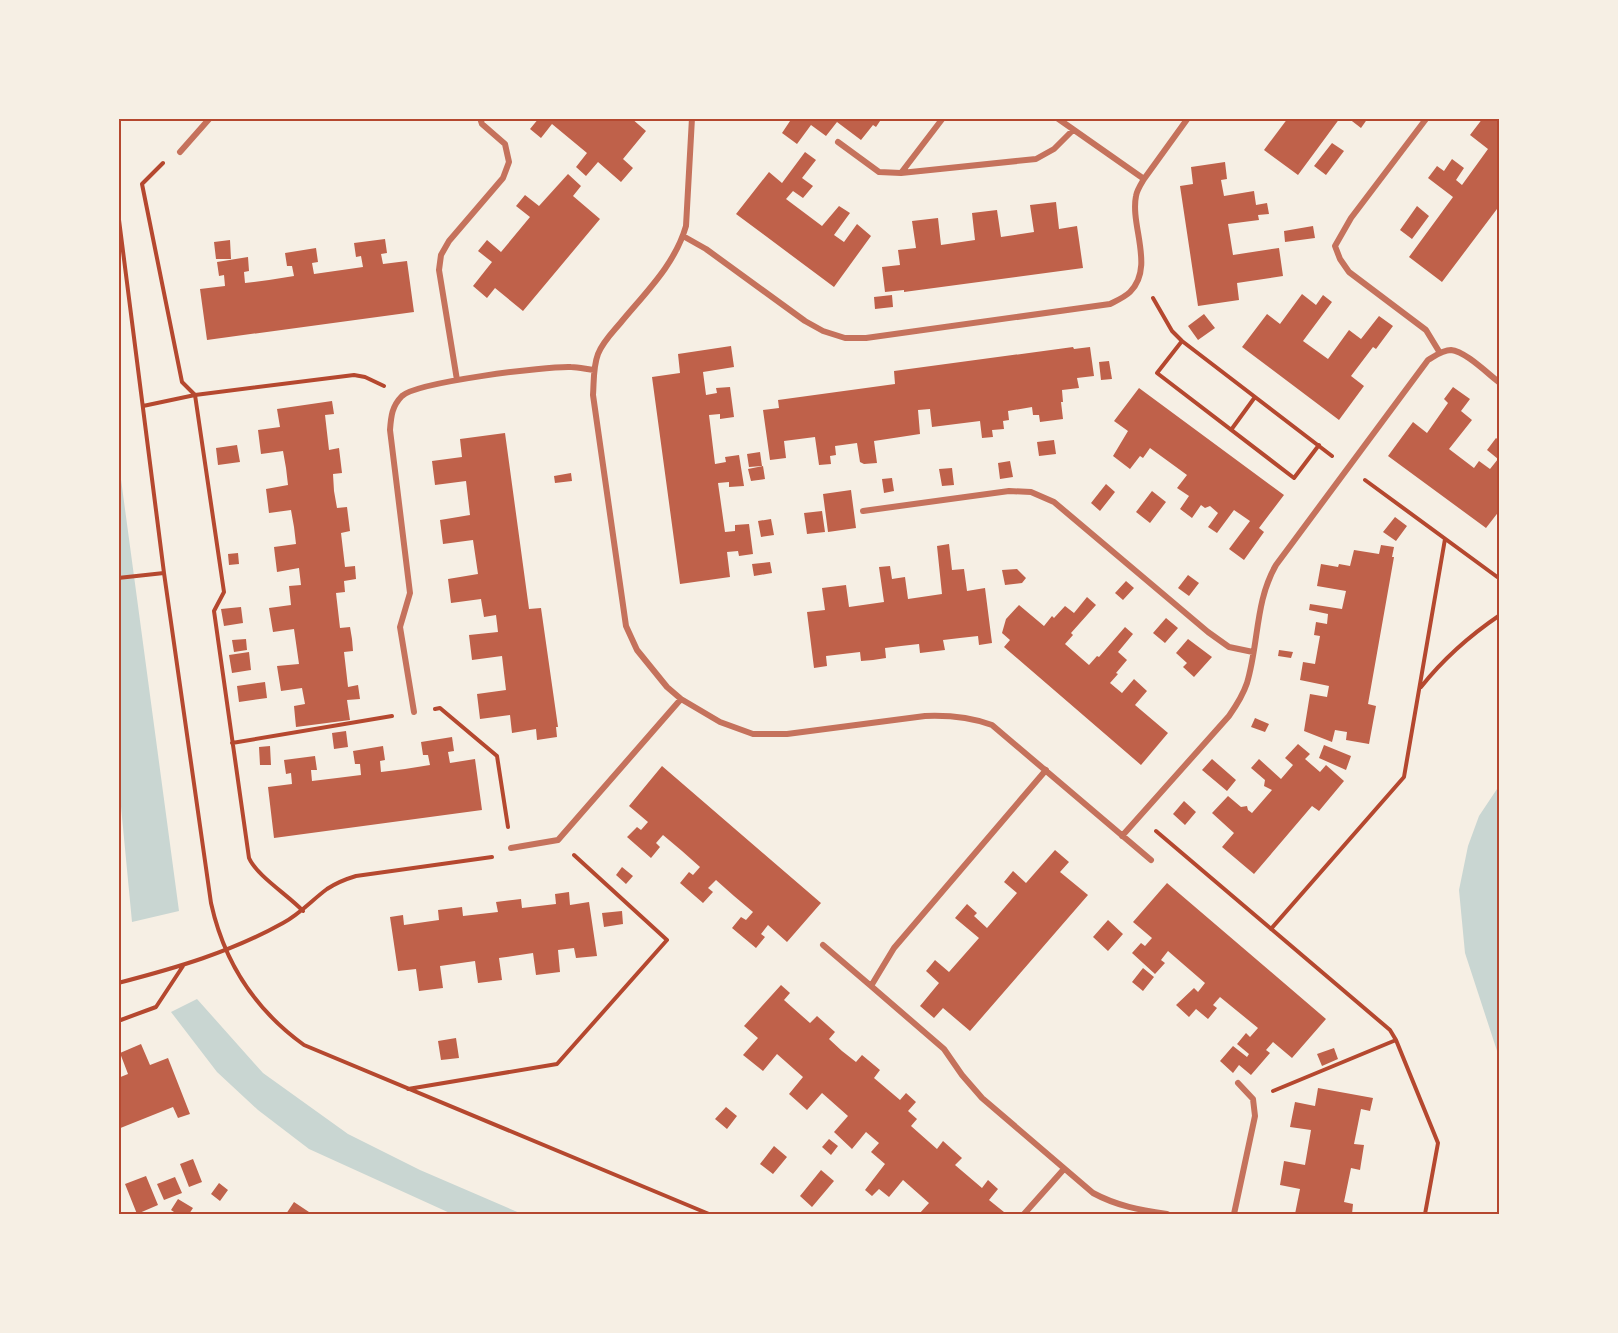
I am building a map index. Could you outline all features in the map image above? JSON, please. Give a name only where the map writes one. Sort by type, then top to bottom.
[{"type":"street","points":[[180,152],[210,118]]},
{"type":"street","points":[[457,380],[439,270],[441,255],[449,241],[503,178],[509,162],[505,144],[482,124],[480,118]]},
{"type":"street","points":[[692,118],[686,226],[683,236],[666,269],[607,338],[598,354],[594,370],[593,395],[626,626],[637,650],[667,687],[681,699],[720,722],[753,734],[769,735],[949,715],[972,718],[992,725],[1151,860]]},
{"type":"street","points":[[901,173],[943,118]]},
{"type":"street","points":[[1057,118],[1144,179]]},
{"type":"street","points":[[683,236],[706,249],[805,321],[823,331],[845,338],[866,338],[1110,304],[1129,293],[1139,278],[1141,258],[1135,209],[1136,194],[1144,179],[1188,118]]},
{"type":"street","points":[[1426,119],[1351,218],[1335,246],[1349,272],[1426,330],[1440,352]]},
{"type":"street","points":[[838,142],[879,172],[901,173],[1036,159],[1054,149],[1073,130]]},
{"type":"street","points":[[1122,836],[1229,716],[1247,683],[1267,580],[1428,360],[1440,352],[1450,350],[1461,353],[1500,383]]},
{"type":"street","points":[[414,712],[400,627],[410,593],[390,430],[391,410],[403,394],[423,386],[543,368],[571,367],[594,370]]},
{"type":"street","points":[[863,512],[1009,491],[1031,492],[1054,502],[1208,632],[1229,647],[1253,652]]},
{"type":"street","points":[[512,848],[558,840],[681,699]]},
{"type":"street","points":[[871,986],[894,948],[1046,770]]},
{"type":"street","points":[[823,945],[944,1049],[982,1098],[1093,1193],[1108,1202],[1126,1208],[1167,1215]]},
{"type":"street","points":[[1234,1215],[1255,1116],[1253,1099],[1238,1083]]},
{"type":"street","points":[[1024,1215],[1064,1169]]},
{"type":"path","points":[[180,152],[165,160],[142,184],[183,382],[195,395],[225,592],[214,611],[249,858],[253,867],[290,897],[303,911]]},
{"type":"path","points":[[118,212],[164,573],[211,903],[216,927],[246,989],[281,1028],[304,1045],[709,1215]]},
{"type":"path","points":[[1139,278],[1152,295],[1172,331],[1182,341],[1500,579]]},
{"type":"path","points":[[1182,341],[1158,373],[1294,478],[1319,445]]},
{"type":"path","points":[[143,406],[195,395],[354,375],[365,377],[403,394]]},
{"type":"path","points":[[1231,430],[1255,397]]},
{"type":"path","points":[[1271,929],[1404,777],[1445,539]]},
{"type":"path","points":[[118,578],[164,573]]},
{"type":"path","points":[[1420,687],[1454,649],[1500,615]]},
{"type":"path","points":[[118,983],[183,966],[226,950],[283,924],[340,881],[356,876],[504,855],[512,848],[497,756],[440,708],[232,743]]},
{"type":"path","points":[[1140,817],[1390,1030],[1438,1143],[1425,1215]]},
{"type":"path","points":[[408,1089],[556,1064],[667,940],[558,840]]},
{"type":"path","points":[[118,1021],[156,1007],[183,966]]},
{"type":"path","points":[[1253,1099],[1396,1040]]},
{"type":"shaded area","points":[[118,457],[179,911],[132,922],[118,775]]},
{"type":"shaded area","points":[[1499,786],[1499,1057],[1465,953],[1459,890],[1468,846],[1479,816]]},
{"type":"shaded area","points":[[197,999],[263,1073],[348,1134],[420,1170],[522,1214],[452,1214],[309,1149],[258,1110],[217,1072],[171,1012]]},
{"type":"building","points":[[539,118],[631,118],[646,131],[623,159],[633,168],[621,182],[598,162],[586,176],[576,167],[587,153],[552,124],[541,138],[530,129]]},
{"type":"building","points":[[792,118],[882,118],[876,127],[873,125],[861,140],[837,122],[826,136],[811,125],[797,144],[782,133]]},
{"type":"building","points":[[1288,118],[1340,118],[1298,175],[1264,150]]},
{"type":"building","points":[[1348,118],[1368,118],[1361,128]]},
{"type":"building","points":[[1483,118],[1497,118],[1500,121],[1500,205],[1442,282],[1409,257],[1453,197],[1428,178],[1437,166],[1444,171],[1452,159],[1464,168],[1456,180],[1462,185],[1488,149],[1470,135]]},
{"type":"building","points":[[1332,143],[1344,151],[1326,175],[1314,166]]},
{"type":"building","points":[[805,152],[816,160],[802,178],[813,186],[803,198],[793,191],[786,199],[822,226],[839,206],[850,213],[834,235],[844,242],[857,224],[871,236],[834,287],[736,214],[769,172],[782,183]]},
{"type":"building","points":[[1225,162],[1227,179],[1221,180],[1224,196],[1254,191],[1256,205],[1267,203],[1269,214],[1258,215],[1259,220],[1228,224],[1233,255],[1279,248],[1283,276],[1237,283],[1239,300],[1198,306],[1180,186],[1193,184],[1191,167]]},
{"type":"building","points":[[568,174],[581,186],[573,196],[600,219],[523,311],[495,288],[487,298],[473,286],[492,262],[478,251],[487,240],[501,252],[530,217],[516,206],[525,195],[539,206]]},
{"type":"building","points":[[1056,202],[1059,229],[1077,226],[1083,268],[904,292],[904,290],[885,292],[882,267],[900,265],[898,250],[916,248],[912,221],[938,218],[941,245],[975,240],[972,213],[997,210],[1001,237],[1034,232],[1030,205]]},
{"type":"building","points":[[1417,206],[1429,216],[1412,239],[1400,230]]},
{"type":"building","points":[[1313,226],[1315,238],[1285,242],[1284,231]]},
{"type":"building","points":[[385,239],[387,253],[381,254],[383,264],[407,261],[414,312],[207,340],[200,289],[225,286],[224,275],[219,276],[217,262],[248,257],[249,271],[244,272],[245,283],[269,280],[294,276],[292,266],[287,266],[285,253],[316,248],[318,262],[312,263],[314,274],[363,267],[361,256],[356,257],[354,243]]},
{"type":"building","points":[[230,240],[231,259],[216,259],[214,242]]},
{"type":"building","points":[[1302,294],[1316,305],[1323,295],[1332,302],[1303,341],[1328,359],[1349,330],[1361,339],[1379,316],[1393,326],[1376,349],[1373,347],[1351,376],[1364,386],[1339,420],[1242,347],[1267,314],[1280,324]]},
{"type":"building","points":[[892,295],[893,307],[875,309],[874,297]]},
{"type":"building","points":[[1204,314],[1215,328],[1198,340],[1188,326]]},
{"type":"building","points":[[731,346],[734,367],[703,372],[706,395],[717,393],[716,388],[730,387],[734,417],[720,419],[720,414],[709,415],[715,464],[726,462],[725,457],[739,455],[744,486],[729,487],[729,482],[718,483],[725,532],[735,531],[735,525],[749,524],[753,554],[739,556],[738,551],[727,552],[730,577],[680,584],[652,377],[680,373],[678,354]]},
{"type":"building","points":[[1073,347],[1074,349],[1090,347],[1094,376],[1077,378],[1079,388],[1062,390],[1063,419],[1040,422],[1039,415],[1033,415],[1032,407],[1008,411],[1009,420],[1003,421],[1004,429],[992,430],[993,437],[982,438],[980,421],[932,427],[930,409],[918,410],[920,434],[874,441],[877,463],[860,462],[857,443],[835,446],[836,455],[830,456],[831,464],[819,465],[815,437],[784,441],[786,458],[770,460],[763,410],[779,408],[778,400],[895,384],[894,371]]},
{"type":"building","points":[[1109,361],[1112,379],[1101,380],[1099,362]]},
{"type":"building","points":[[1453,387],[1470,399],[1461,411],[1472,420],[1449,449],[1474,468],[1479,461],[1490,469],[1498,459],[1487,450],[1496,438],[1500,441],[1500,482],[1497,485],[1500,487],[1500,510],[1486,528],[1388,456],[1413,422],[1427,433],[1448,403],[1444,399]]},
{"type":"building","points":[[1139,388],[1284,495],[1259,528],[1264,532],[1244,560],[1229,549],[1250,521],[1234,510],[1217,533],[1208,527],[1218,513],[1210,506],[1205,508],[1201,505],[1192,518],[1180,509],[1189,496],[1177,488],[1187,475],[1150,448],[1143,458],[1140,456],[1130,469],[1113,456],[1128,431],[1114,421]]},
{"type":"building","points":[[332,401],[334,414],[325,415],[329,450],[339,448],[342,473],[333,474],[334,491],[337,508],[347,507],[350,531],[341,533],[345,567],[355,566],[356,579],[344,581],[345,592],[336,593],[340,628],[350,627],[352,639],[353,651],[344,652],[348,687],[358,685],[360,699],[347,700],[350,720],[296,727],[294,706],[305,704],[302,688],[281,691],[277,666],[299,664],[294,629],[273,632],[269,608],[291,605],[289,586],[301,585],[299,568],[277,572],[274,547],[296,544],[294,527],[291,510],[269,513],[266,489],[288,485],[286,468],[283,451],[261,454],[258,430],[280,427],[277,409]]},
{"type":"building","points":[[505,433],[529,609],[541,608],[558,727],[556,727],[557,737],[537,740],[536,729],[512,733],[510,715],[480,719],[477,694],[506,690],[502,656],[472,660],[469,635],[498,632],[496,615],[484,617],[481,599],[451,603],[448,579],[478,574],[473,540],[443,544],[440,520],[470,515],[466,481],[435,485],[432,461],[462,457],[460,439]]},
{"type":"building","points":[[1054,440],[1056,454],[1039,456],[1037,442]]},
{"type":"building","points":[[237,445],[240,462],[218,465],[216,448]]},
{"type":"building","points":[[760,452],[762,466],[749,467],[747,454]]},
{"type":"building","points":[[1010,461],[1013,477],[1000,479],[998,463]]},
{"type":"building","points":[[763,466],[765,479],[751,481],[748,469]]},
{"type":"building","points":[[952,468],[954,485],[942,486],[939,469]]},
{"type":"building","points":[[571,473],[572,481],[555,483],[554,476]]},
{"type":"building","points":[[892,478],[894,491],[884,493],[882,479]]},
{"type":"building","points":[[1106,484],[1115,492],[1100,511],[1091,503]]},
{"type":"building","points":[[851,490],[856,528],[828,532],[823,494]]},
{"type":"building","points":[[1152,491],[1166,502],[1150,523],[1136,512]]},
{"type":"building","points":[[822,511],[825,532],[807,534],[804,513]]},
{"type":"building","points":[[1395,517],[1407,526],[1396,541],[1383,532]]},
{"type":"building","points":[[771,519],[774,535],[761,537],[758,521]]},
{"type":"building","points":[[949,544],[952,570],[964,569],[967,591],[985,588],[992,643],[979,645],[978,636],[943,640],[945,650],[920,653],[919,644],[885,648],[886,658],[873,660],[861,661],[860,652],[826,656],[827,666],[814,668],[807,612],[825,610],[822,588],[846,585],[849,607],[884,602],[879,567],[890,566],[892,579],[905,577],[908,599],[942,594],[937,546]]},
{"type":"building","points":[[1381,545],[1394,547],[1392,557],[1394,557],[1368,704],[1376,706],[1369,744],[1346,740],[1347,732],[1335,730],[1332,742],[1304,731],[1310,694],[1327,697],[1329,686],[1300,680],[1303,662],[1315,664],[1320,636],[1314,635],[1316,622],[1327,624],[1328,614],[1309,610],[1310,604],[1342,609],[1346,591],[1317,586],[1321,564],[1338,567],[1339,564],[1350,566],[1354,550],[1379,554]]},
{"type":"building","points":[[238,553],[239,564],[229,565],[228,554]]},
{"type":"building","points":[[770,562],[772,573],[754,576],[752,564]]},
{"type":"building","points":[[1017,569],[1026,578],[1022,583],[1005,585],[1002,570]]},
{"type":"building","points":[[1188,575],[1199,583],[1189,596],[1178,588]]},
{"type":"building","points":[[1126,581],[1134,588],[1123,600],[1115,593]]},
{"type":"building","points":[[1087,597],[1096,605],[1071,633],[1073,635],[1065,644],[1089,665],[1125,627],[1133,634],[1118,652],[1127,660],[1110,683],[1122,693],[1134,679],[1147,691],[1135,705],[1168,733],[1141,765],[1004,647],[1010,640],[1002,633],[1006,619],[1019,605],[1044,626],[1065,606],[1074,613]]},
{"type":"building","points":[[241,607],[243,623],[224,626],[221,609]]},
{"type":"building","points":[[1166,618],[1178,628],[1165,643],[1153,633]]},
{"type":"building","points":[[246,639],[247,650],[234,652],[232,640]]},
{"type":"building","points":[[1188,639],[1212,657],[1194,677],[1183,667],[1187,663],[1176,653]]},
{"type":"building","points":[[1279,650],[1293,652],[1291,658],[1278,656]]},
{"type":"building","points":[[249,652],[251,670],[232,673],[229,655]]},
{"type":"building","points":[[265,682],[267,698],[239,702],[237,686]]},
{"type":"building","points":[[1255,718],[1269,724],[1265,732],[1251,727]]},
{"type":"building","points":[[346,731],[348,747],[334,749],[332,733]]},
{"type":"building","points":[[452,737],[454,751],[448,752],[450,763],[475,759],[482,810],[274,838],[268,787],[292,784],[291,773],[286,774],[284,760],[315,756],[317,770],[311,770],[312,781],[361,775],[360,764],[355,764],[353,751],[383,746],[385,760],[380,761],[381,772],[405,769],[430,765],[428,755],[423,755],[421,742]]},
{"type":"building","points":[[1298,744],[1310,754],[1305,759],[1320,772],[1326,765],[1344,781],[1319,811],[1312,806],[1254,874],[1222,847],[1234,833],[1212,813],[1228,796],[1241,807],[1247,806],[1252,813],[1272,790],[1264,786],[1265,780],[1251,768],[1259,759],[1281,779],[1293,765],[1285,758]]},
{"type":"building","points":[[1324,745],[1351,756],[1346,770],[1319,758]]},
{"type":"building","points":[[270,746],[271,765],[260,765],[259,747]]},
{"type":"building","points":[[1212,759],[1236,780],[1227,791],[1202,770]]},
{"type":"building","points":[[662,766],[821,903],[787,942],[768,925],[761,934],[765,937],[756,948],[732,928],[741,917],[746,920],[753,912],[716,880],[708,888],[713,892],[703,903],[680,883],[689,872],[693,875],[700,867],[682,851],[663,835],[656,843],[660,847],[651,858],[627,837],[637,827],[641,830],[648,822],[629,806]]},
{"type":"building","points":[[1184,801],[1196,812],[1185,825],[1173,814]]},
{"type":"building","points":[[1055,850],[1069,862],[1060,872],[1088,895],[970,1031],[943,1008],[934,1018],[920,1006],[939,983],[926,971],[935,960],[949,972],[979,938],[955,918],[967,904],[977,913],[974,916],[987,928],[1017,893],[1004,882],[1013,871],[1026,883]]},
{"type":"building","points":[[622,867],[633,876],[626,884],[616,875]]},
{"type":"building","points":[[1167,883],[1326,1019],[1292,1058],[1273,1042],[1266,1050],[1270,1053],[1251,1075],[1239,1065],[1233,1073],[1220,1061],[1233,1046],[1247,1057],[1249,1054],[1237,1044],[1246,1033],[1250,1037],[1258,1028],[1220,997],[1213,1005],[1217,1008],[1208,1019],[1196,1009],[1189,1017],[1176,1005],[1194,988],[1198,992],[1205,983],[1168,951],[1161,960],[1165,963],[1155,974],[1132,953],[1141,943],[1145,946],[1152,938],[1133,922]]},
{"type":"building","points":[[569,892],[570,905],[589,902],[597,956],[576,958],[574,948],[558,950],[560,972],[536,975],[533,953],[499,958],[502,980],[478,983],[475,961],[440,966],[443,988],[419,991],[416,969],[398,971],[390,917],[403,915],[404,925],[439,920],[438,910],[462,907],[463,916],[498,912],[496,902],[521,899],[522,908],[556,904],[555,894]]},
{"type":"building","points":[[622,911],[623,924],[604,927],[602,913]]},
{"type":"building","points":[[1108,920],[1123,934],[1108,951],[1093,937]]},
{"type":"building","points":[[1143,968],[1154,977],[1143,991],[1132,982]]},
{"type":"building","points":[[781,985],[790,993],[784,1000],[810,1023],[817,1016],[835,1032],[829,1039],[842,1051],[856,1062],[862,1055],[880,1070],[874,1078],[900,1100],[906,1093],[916,1102],[908,1111],[917,1119],[911,1126],[937,1149],[943,1141],[962,1158],[955,1165],[982,1188],[988,1180],[998,1189],[989,1200],[1004,1212],[1002,1214],[919,1214],[929,1203],[903,1180],[889,1197],[879,1189],[872,1196],[865,1190],[885,1164],[871,1152],[879,1143],[866,1132],[852,1149],[834,1132],[848,1116],[822,1093],[807,1110],[789,1094],[803,1077],[777,1054],[763,1071],[743,1055],[758,1038],[744,1026]]},
{"type":"building","points":[[456,1038],[459,1058],[441,1060],[438,1041]]},
{"type":"building","points":[[141,1044],[150,1065],[168,1058],[190,1114],[178,1118],[173,1107],[118,1129],[118,1078],[128,1074],[120,1053]]},
{"type":"building","points":[[1334,1048],[1338,1059],[1322,1066],[1317,1054]]},
{"type":"building","points":[[1318,1088],[1373,1098],[1370,1111],[1361,1109],[1354,1144],[1364,1145],[1360,1170],[1351,1168],[1344,1202],[1353,1204],[1352,1214],[1295,1214],[1300,1189],[1280,1185],[1284,1161],[1305,1165],[1311,1130],[1290,1127],[1295,1102],[1315,1106]]},
{"type":"building","points":[[726,1107],[737,1116],[727,1129],[715,1119]]},
{"type":"building","points":[[829,1139],[838,1146],[831,1155],[822,1147]]},
{"type":"building","points":[[774,1146],[787,1157],[773,1174],[760,1164]]},
{"type":"building","points":[[193,1159],[202,1182],[189,1187],[180,1164]]},
{"type":"building","points":[[821,1170],[834,1181],[812,1207],[800,1196]]},
{"type":"building","points":[[146,1176],[158,1205],[137,1214],[125,1184]]},
{"type":"building","points":[[175,1177],[182,1193],[164,1200],[157,1184]]},
{"type":"building","points":[[219,1183],[228,1190],[220,1201],[211,1194]]},
{"type":"building","points":[[178,1199],[193,1208],[189,1214],[177,1214],[171,1210]]},
{"type":"building","points":[[294,1202],[312,1214],[286,1214]]}]
